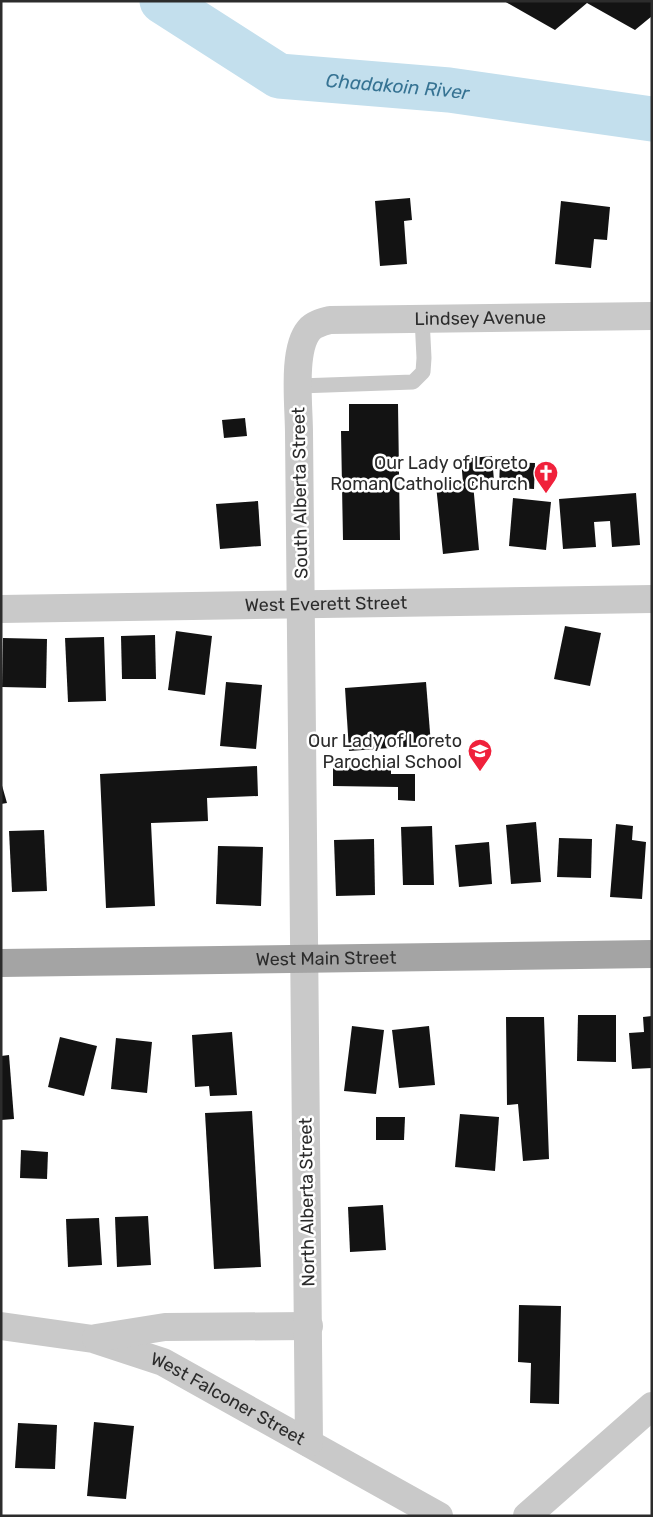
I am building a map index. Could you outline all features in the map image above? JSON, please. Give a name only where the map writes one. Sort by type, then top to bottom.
[{"type":"main road","name":"West Main Street","points":[[1,963],[652,954]]},
{"type":"street","name":"Lindsey Avenue","points":[[310,328],[330,320],[652,316]]},
{"type":"street","name":"South Alberta Street","points":[[304,960],[299,354],[302,341],[310,328]]},
{"type":"street","name":"West Everett Street","points":[[1,609],[301,606],[652,599]]},
{"type":"street","name":"North Alberta Street","points":[[304,960],[309,1443]]},
{"type":"street","name":"West Falconer Street","points":[[1,1326],[93,1339],[163,1362],[439,1516]]},
{"type":"street","points":[[93,1339],[165,1327],[309,1326]]},
{"type":"street","points":[[528,1516],[652,1406]]},
{"type":"lane","points":[[299,386],[413,382],[423,372],[422,318]]},
{"type":"building","points":[[504,1],[652,1],[652,16],[635,30],[587,3],[555,30]]},
{"type":"building","points":[[410,198],[412,220],[404,221],[407,264],[380,266],[375,201]]},
{"type":"building","points":[[561,201],[610,207],[607,240],[594,239],[591,268],[555,264]]},
{"type":"building","points":[[349,404],[398,404],[400,540],[343,540],[341,431],[349,431]]},
{"type":"building","points":[[245,418],[247,436],[224,438],[222,420]]},
{"type":"building","points":[[492,456],[494,481],[473,483],[479,550],[443,554],[436,485],[463,483],[461,459]]},
{"type":"building","points":[[500,462],[535,463],[534,489],[499,487]]},
{"type":"building","points":[[636,493],[640,545],[612,547],[610,521],[594,522],[596,547],[563,549],[559,499]]},
{"type":"building","points":[[513,498],[551,502],[546,550],[509,546]]},
{"type":"building","points":[[258,501],[261,546],[220,549],[216,504]]},
{"type":"building","points":[[565,626],[601,633],[590,686],[554,679]]},
{"type":"building","points":[[176,631],[212,636],[205,695],[168,690]]},
{"type":"building","points":[[155,635],[156,679],[122,679],[121,636]]},
{"type":"building","points":[[104,637],[106,701],[68,702],[65,638]]},
{"type":"building","points":[[3,638],[47,639],[46,688],[2,687]]},
{"type":"building","points":[[226,682],[262,685],[256,749],[220,746]]},
{"type":"building","points":[[426,682],[431,745],[349,751],[345,688]]},
{"type":"building","points":[[333,759],[391,760],[391,774],[415,774],[415,801],[398,800],[398,787],[333,786]]},
{"type":"building","points":[[257,766],[258,796],[207,798],[208,821],[151,823],[155,906],[106,908],[100,774]]},
{"type":"building","points":[[1,782],[7,803],[1,804]]},
{"type":"building","points":[[536,822],[541,882],[511,884],[506,825]]},
{"type":"building","points":[[616,824],[633,826],[632,840],[646,842],[642,899],[610,897]]},
{"type":"building","points":[[432,826],[434,885],[403,885],[401,827]]},
{"type":"building","points":[[44,830],[47,891],[12,892],[9,831]]},
{"type":"building","points":[[559,838],[592,839],[591,878],[557,877]]},
{"type":"building","points":[[374,839],[375,895],[336,896],[334,840]]},
{"type":"building","points":[[489,842],[492,884],[459,887],[455,845]]},
{"type":"building","points":[[218,846],[263,847],[261,906],[216,904]]},
{"type":"building","points":[[578,1015],[616,1015],[616,1062],[577,1061]]},
{"type":"building","points":[[652,1016],[652,1068],[632,1069],[629,1033],[644,1032],[643,1017]]},
{"type":"building","points":[[506,1017],[544,1017],[549,1159],[523,1161],[518,1104],[507,1105]]},
{"type":"building","points":[[352,1026],[384,1030],[376,1094],[344,1091]]},
{"type":"building","points":[[429,1026],[435,1085],[399,1088],[392,1030]]},
{"type":"building","points":[[232,1032],[237,1095],[210,1096],[209,1086],[195,1087],[192,1035]]},
{"type":"building","points":[[60,1037],[97,1046],[84,1096],[48,1087]]},
{"type":"building","points":[[116,1038],[152,1042],[147,1093],[111,1089]]},
{"type":"building","points":[[9,1055],[14,1119],[1,1120],[1,1056]]},
{"type":"building","points":[[252,1111],[261,1267],[214,1269],[205,1113]]},
{"type":"building","points":[[460,1114],[499,1117],[495,1171],[455,1167]]},
{"type":"building","points":[[376,1117],[405,1117],[404,1140],[376,1140]]},
{"type":"building","points":[[21,1150],[48,1152],[47,1179],[20,1178]]},
{"type":"building","points":[[383,1205],[386,1250],[350,1252],[348,1207]]},
{"type":"building","points":[[148,1216],[151,1265],[117,1267],[115,1217]]},
{"type":"building","points":[[99,1218],[102,1265],[68,1267],[66,1219]]},
{"type":"building","points":[[519,1305],[561,1306],[559,1404],[530,1403],[531,1363],[518,1362]]},
{"type":"building","points":[[94,1422],[134,1426],[126,1499],[87,1496]]},
{"type":"building","points":[[18,1423],[57,1425],[55,1469],[15,1468]]},
{"type":"waterway","name":"Chadakoin River","points":[[162,1],[279,76],[449,90],[652,119]]},
{"type":"place","name":"Our Lady of Loreto Roman Catholic Church","points":[[546,494]]},
{"type":"place","name":"Our Lady of Loreto Parochial School","points":[[480,772]]}]
